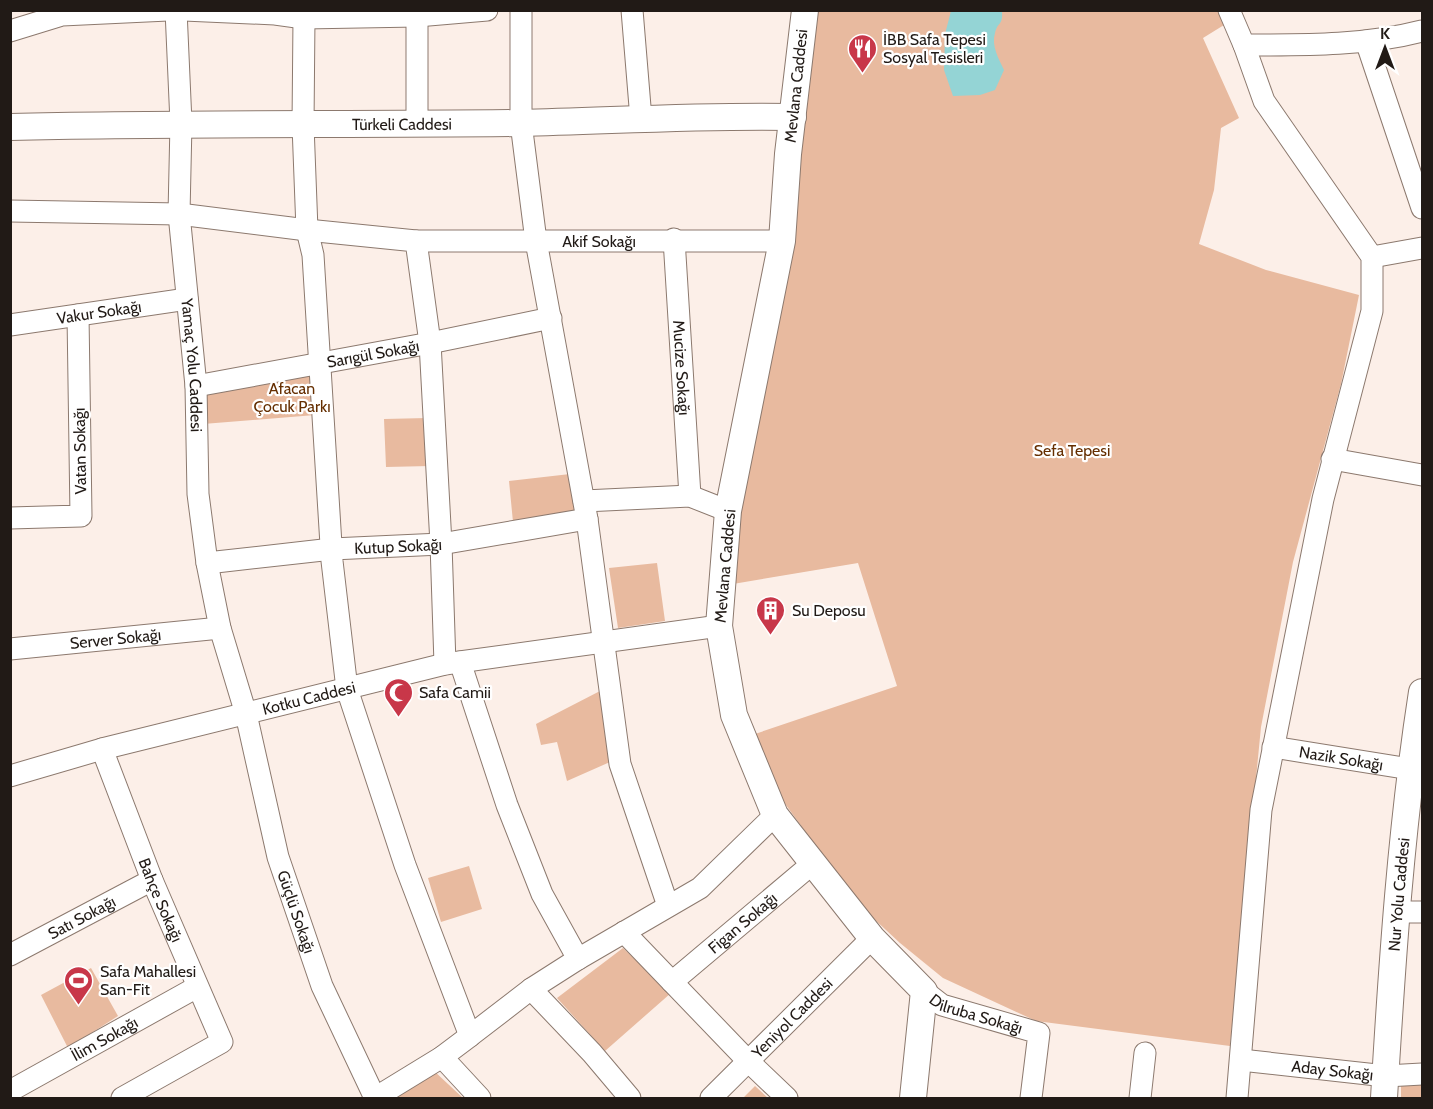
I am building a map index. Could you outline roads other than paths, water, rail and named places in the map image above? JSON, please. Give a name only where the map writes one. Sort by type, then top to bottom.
[{"type":"street","points":[[10,31],[48,15],[168,10]]},
{"type":"street","name":"Yamaç Yolu Caddesi","points":[[176,10],[181,123],[179,214],[196,386],[198,494],[207,563],[220,628],[246,714]]},
{"type":"street","points":[[184,10],[274,12],[304,18],[382,14],[417,16],[473,11]]},
{"type":"street","points":[[521,10],[521,123],[536,241],[585,510],[620,764],[668,906]]},
{"type":"street","points":[[632,10],[641,119]]},
{"type":"street","name":"Mevlana Caddesi","points":[[805,10],[782,241],[728,511],[719,626],[734,715],[775,815],[872,938],[924,991]]},
{"type":"street","points":[[1229,10],[1264,101],[1372,258],[1372,311],[1332,459],[1261,810],[1237,1098]]},
{"type":"street","points":[[417,16],[417,123]]},
{"type":"street","points":[[304,18],[303,125],[307,230],[313,255],[332,549],[347,689],[405,865],[470,1036]]},
{"type":"street","points":[[1244,45],[1324,45],[1397,37],[1422,30]]},
{"type":"street","points":[[1366,41],[1422,208]]},
{"type":"street","name":"Türkeli Caddesi","points":[[10,127],[181,123],[303,125],[521,123],[733,116],[793,117]]},
{"type":"street","name":"Akif Sokağı","points":[[10,211],[179,214],[416,241],[674,239],[782,241]]},
{"type":"street","name":"Mucize Sokağı","points":[[674,239],[690,496]]},
{"type":"street","points":[[416,241],[430,343],[441,544],[452,663],[542,894],[578,959]]},
{"type":"street","points":[[1372,258],[1422,248]]},
{"type":"street","name":"Vakur Sokağı","points":[[10,325],[187,299]]},
{"type":"street","name":"Vatan Sokağı","points":[[10,518],[81,516],[78,315]]},
{"type":"street","name":"Sarıgül Sokağı","points":[[196,386],[551,318]]},
{"type":"street","points":[[1332,459],[1422,475]]},
{"type":"street","name":"Kutup Sokağı","points":[[207,563],[332,549],[441,544],[585,510],[690,496],[728,511]]},
{"type":"street","name":"Kotku Caddesi","points":[[10,776],[102,749],[452,663],[719,626]]},
{"type":"street","name":"Server Sokağı","points":[[10,649],[220,628]]},
{"type":"street","name":"Nur Yolu Caddesi","points":[[1385,1087],[1396,912],[1414,779],[1422,693]]},
{"type":"street","name":"Güçlü Sokağı","points":[[246,714],[282,868],[322,986],[375,1098]]},
{"type":"street","name":"Nazik Sokağı","points":[[1273,747],[1414,779]]},
{"type":"street","name":"Bahçe Sokağı","points":[[102,749],[152,880],[222,1042],[122,1098]]},
{"type":"street","points":[[375,1098],[442,1057],[531,989],[700,888],[775,815]]},
{"type":"street","name":"Figan Sokağı","points":[[672,982],[812,864]]},
{"type":"street","name":"Satı Sokağı","points":[[10,955],[152,880]]},
{"type":"street","points":[[1396,912],[1422,912]]},
{"type":"street","points":[[624,932],[748,1061],[787,1098]]},
{"type":"street","name":"Yeniyol Caddesi","points":[[711,1098],[872,938]]},
{"type":"street","name":"İlim Sokağı","points":[[10,1090],[197,987]]},
{"type":"street","points":[[531,989],[592,1053],[630,1098]]},
{"type":"street","points":[[913,1098],[924,991]]},
{"type":"street","name":"Dilruba Sokağı","points":[[924,991],[942,1005],[1039,1033],[1031,1098]]},
{"type":"street","points":[[1140,1098],[1145,1053]]},
{"type":"street","points":[[442,1057],[480,1098]]},
{"type":"street","name":"Aday Sokağı","points":[[1240,1060],[1385,1087],[1422,1074]]},
{"type":"water","points":[[951,11],[1002,11],[1002,19],[996,29],[994,43],[1004,70],[995,90],[980,95],[953,96],[944,70],[945,34]]},
{"type":"place","name":"İBB Safa Tepesi Sosyal Tesisleri","points":[[862,74]]},
{"type":"place","name":"Su Deposu","points":[[771,636]]},
{"type":"place","name":"Safa Camii","points":[[398,718]]},
{"type":"place","name":"Safa Mahallesi San-Fit","points":[[79,1006]]},
{"type":"park label","name":"Afacan Çocuk Parkı","points":[[292,397]]},
{"type":"park label","name":"Sefa Tepesi","points":[[1072,450]]}]
